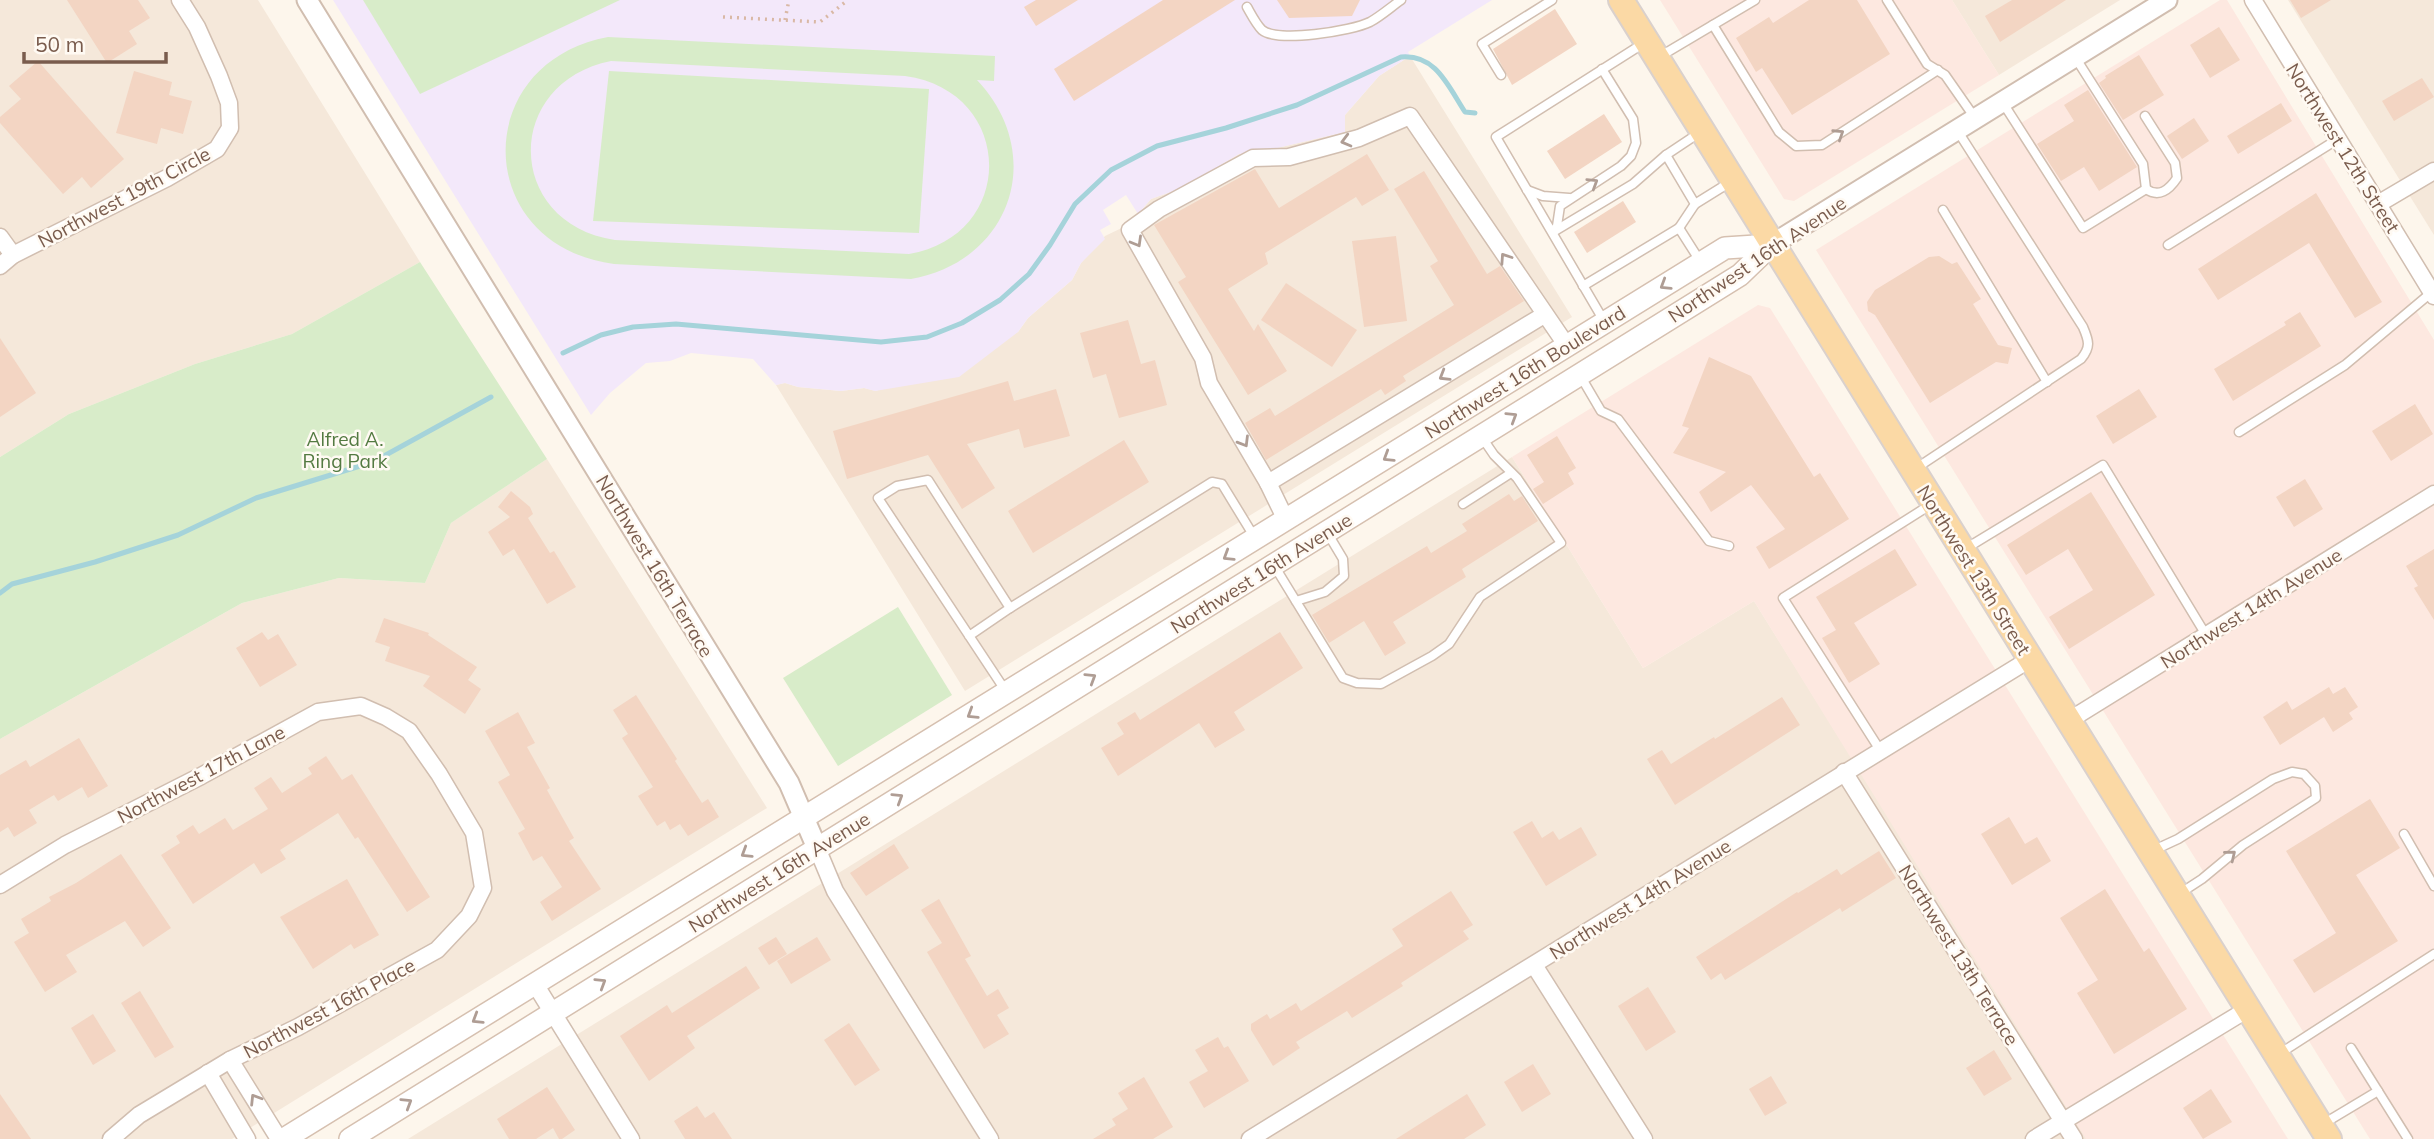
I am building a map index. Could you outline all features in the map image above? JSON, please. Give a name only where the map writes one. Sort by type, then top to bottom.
[{"type":"main road","name":"Northwest 13th Street","points":[[1621,0],[2324,1133]]},
{"type":"main road","name":"Northwest 16th Avenue","points":[[349,1139],[1740,275],[1772,245]]},
{"type":"main road","name":"Northwest 16th Boulevard","points":[[1286,520],[1725,248],[1772,245]]},
{"type":"main road","name":"Northwest 16th Avenue","points":[[282,1139],[1286,520]]},
{"type":"main road","points":[[1286,520],[1298,550]]},
{"type":"main road","points":[[1109,629],[1121,659]]},
{"type":"street","name":"Northwest 19th Circle","points":[[0,266],[13,255],[167,178],[217,149],[230,128],[229,103],[197,27],[180,0]]},
{"type":"street","name":"Northwest 16th Terrace","points":[[307,0],[789,783],[835,891],[990,1139]]},
{"type":"street","name":"Northwest 16th Avenue","points":[[1772,245],[2167,0]]},
{"type":"street","name":"Northwest 12th Street","points":[[2253,0],[2433,294]]},
{"type":"street","points":[[1286,520],[1268,483],[1209,383],[1203,358],[1130,230],[1159,209],[1253,158],[1289,157],[1359,138],[1410,116],[1567,346]]},
{"type":"street","points":[[2378,204],[2434,171]]},
{"type":"street","points":[[0,237],[13,255]]},
{"type":"street","points":[[1268,483],[1544,315]]},
{"type":"street","name":"Northwest 14th Avenue","points":[[2068,721],[2434,494]]},
{"type":"street","name":"Northwest 14th Avenue","points":[[1250,1139],[2030,659]]},
{"type":"street","name":"Northwest 17th Lane","points":[[0,885],[65,845],[201,776],[318,712],[360,706],[409,731],[439,774],[474,833]]},
{"type":"street","name":"Northwest 13th Terrace","points":[[1844,772],[2074,1139]]},
{"type":"street","name":"Northwest 16th Place","points":[[111,1139],[139,1115],[230,1060],[298,1027],[437,950],[469,916],[483,888],[474,833]]},
{"type":"street","points":[[1534,965],[1644,1139]]},
{"type":"street","points":[[535,984],[631,1139]]},
{"type":"street","points":[[2034,1139],[2248,1009]]},
{"type":"street","points":[[230,1060],[282,1139]]},
{"type":"street","points":[[208,1073],[247,1139]]},
{"type":"lane","points":[[1247,7],[1262,29],[1270,34],[1304,35],[1339,32],[1369,22],[1401,0]]},
{"type":"lane","points":[[1501,75],[1482,44],[1552,0]]},
{"type":"lane","points":[[1605,323],[1496,137],[1602,69],[1713,25],[1755,0]]},
{"type":"lane","points":[[1887,0],[1927,64],[1945,75],[1975,118]]},
{"type":"lane","points":[[1713,25],[1779,132],[1797,146],[1822,145],[1938,70]]},
{"type":"lane","points":[[2075,57],[2143,164],[2146,189],[2152,194],[2160,193],[2177,178],[2175,163],[2145,116]]},
{"type":"lane","points":[[1553,232],[1557,226],[1560,206],[1621,166],[1636,143],[1633,119],[1602,69]]},
{"type":"lane","points":[[2003,102],[2084,228],[2146,189]]},
{"type":"lane","points":[[1912,471],[2081,359],[2088,350],[2089,340],[2083,327],[1957,130]]},
{"type":"lane","points":[[1553,232],[1633,184],[1666,155],[1702,132]]},
{"type":"lane","points":[[2168,244],[2338,139]]},
{"type":"lane","points":[[1666,155],[1695,204]]},
{"type":"lane","points":[[1583,286],[1679,228],[1695,204],[1732,181]]},
{"type":"lane","points":[[1527,190],[1555,198],[1571,198]]},
{"type":"lane","points":[[1943,211],[2047,382]]},
{"type":"lane","points":[[1679,228],[1701,263]]},
{"type":"lane","points":[[2239,432],[2345,365],[2433,294]]},
{"type":"lane","points":[[1580,375],[1601,411],[1618,419],[1709,541],[1729,546]]},
{"type":"lane","points":[[1274,565],[1343,678],[1357,683],[1381,684],[1432,656],[1449,643],[1480,597],[1562,543],[1481,436]]},
{"type":"lane","points":[[1962,551],[2103,465],[2206,635]]},
{"type":"lane","points":[[1463,504],[1511,473]]},
{"type":"lane","points":[[1006,692],[878,498],[897,486],[928,480],[1010,608]]},
{"type":"lane","points":[[969,636],[1212,482],[1222,484],[1256,539]]},
{"type":"lane","points":[[1880,750],[1783,598],[1933,503]]},
{"type":"lane","points":[[1296,601],[1325,592],[1344,576],[1343,559],[1326,532]]},
{"type":"lane","points":[[2150,852],[2178,839],[2273,779],[2292,772],[2304,774],[2315,786],[2316,798],[2243,845],[2177,895]]},
{"type":"lane","points":[[2404,834],[2434,886]]},
{"type":"lane","points":[[2276,1056],[2434,954]]},
{"type":"lane","points":[[2351,1048],[2408,1139]]},
{"type":"lane","points":[[2324,1133],[2378,1091]]},
{"type":"path","points":[[785,20],[789,0]]},
{"type":"path","points":[[723,17],[820,22],[848,0]]},
{"type":"shaded area","points":[[0,0],[258,0],[420,262],[292,334],[195,364],[69,414],[0,457]]},
{"type":"shaded area","points":[[333,0],[1492,0],[1408,52],[1410,56],[1379,76],[1345,115],[1345,132],[1261,152],[1239,154],[1182,188],[1151,199],[1138,214],[1126,195],[1103,210],[1111,224],[1100,230],[1105,239],[1081,263],[1072,280],[1028,318],[1018,332],[959,377],[875,391],[864,388],[841,391],[798,387],[785,383],[776,385],[753,359],[691,353],[670,361],[646,363],[610,393],[591,415]]},
{"type":"shaded area","points":[[1660,0],[1952,0],[1999,75],[1794,201],[1784,199]]},
{"type":"shaded area","points":[[1952,0],[2120,0],[1999,75]]},
{"type":"shaded area","points":[[2220,0],[2227,0],[2434,340],[2434,1139],[2370,1139],[1816,250]]},
{"type":"shaded area","points":[[2288,0],[2434,0],[2434,235]]},
{"type":"shaded area","points":[[1410,56],[1572,317],[965,691],[776,385],[785,383],[798,387],[841,391],[864,388],[876,391],[1018,332],[1028,318],[1072,280],[1081,263],[1105,236],[1130,224],[1151,199],[1182,188],[1239,154],[1261,152],[1344,132],[1345,115],[1379,76]]},
{"type":"shaded area","points":[[1758,305],[1770,308],[2288,1139],[2086,1139],[1754,601],[1643,668],[1512,457]]},
{"type":"shaded area","points":[[1512,457],[1643,668],[1754,601],[2089,1139],[408,1139]]},
{"type":"shaded area","points":[[547,459],[767,808],[232,1139],[0,1139],[0,739],[242,603],[339,578],[425,583],[451,523]]},
{"type":"green space","points":[[363,0],[620,0],[420,94]]},
{"type":"green space","points":[[608,37],[995,56],[994,81],[977,80],[998,109],[1010,140],[1014,171],[1008,200],[995,228],[974,251],[946,268],[911,279],[614,264],[567,250],[534,224],[513,191],[506,153],[511,115],[530,81],[563,53]],"holes":[[[611,61],[905,76],[941,87],[967,107],[983,134],[989,163],[985,193],[970,220],[945,242],[909,254],[615,240],[579,229],[553,208],[537,182],[531,153],[535,123],[550,96],[575,74]]]},
{"type":"green space","points":[[609,71],[929,89],[919,233],[593,221]]},
{"type":"green space","name":"Alfred A. Ring Park","points":[[420,262],[547,459],[451,523],[425,583],[339,578],[242,603],[0,739],[0,457],[69,414],[195,364],[292,334]]},
{"type":"green space","points":[[898,607],[952,695],[838,766],[783,678]]},
{"type":"building","points":[[67,0],[138,0],[150,18],[129,31],[137,44],[107,63]]},
{"type":"building","points":[[1036,0],[1078,0],[1036,26],[1024,7]]},
{"type":"building","points":[[1163,0],[1235,0],[1074,101],[1054,69]]},
{"type":"building","points":[[1277,0],[1360,0],[1352,16],[1289,18]]},
{"type":"building","points":[[1809,0],[1857,0],[1890,54],[1792,115],[1762,68],[1756,72],[1736,38],[1769,17],[1773,23]]},
{"type":"building","points":[[2012,0],[2066,0],[2000,42],[1985,16]]},
{"type":"building","points":[[2290,0],[2331,0],[2301,18]]},
{"type":"building","points":[[1555,9],[1577,44],[1512,85],[1493,49]]},
{"type":"building","points":[[2219,27],[2240,60],[2210,78],[2190,45]]},
{"type":"building","points":[[2139,55],[2164,95],[2123,120],[2099,83],[2105,76]]},
{"type":"building","points":[[38,61],[124,159],[91,188],[82,177],[63,194],[0,123],[0,117],[21,99],[9,86]]},
{"type":"building","points":[[134,71],[172,82],[169,95],[192,101],[183,134],[161,128],[157,144],[116,133]]},
{"type":"building","points":[[2422,78],[2434,97],[2394,121],[2382,101]]},
{"type":"building","points":[[2088,90],[2137,167],[2099,191],[2084,167],[2061,181],[2037,144],[2074,121],[2064,105]]},
{"type":"building","points":[[2281,103],[2292,121],[2238,154],[2227,136]]},
{"type":"building","points":[[1604,114],[1622,142],[1565,179],[1547,151]]},
{"type":"building","points":[[2194,118],[2209,141],[2182,159],[2167,136]]},
{"type":"building","points":[[1367,154],[1389,190],[1362,206],[1356,197],[1265,253],[1268,264],[1228,289],[1254,331],[1258,324],[1287,371],[1248,395],[1178,282],[1186,277],[1154,225],[1255,169],[1279,208]]},
{"type":"building","points":[[1424,171],[1487,274],[1500,266],[1524,301],[1403,376],[1406,381],[1385,395],[1381,389],[1266,460],[1245,423],[1270,408],[1275,416],[1454,305],[1430,266],[1438,261],[1394,189]]},
{"type":"building","points":[[2316,193],[2382,302],[2355,318],[2309,243],[2218,300],[2198,269]]},
{"type":"building","points":[[1623,201],[1636,222],[1587,253],[1574,232]]},
{"type":"building","points":[[1396,236],[1407,321],[1364,327],[1352,241]]},
{"type":"building","points":[[1939,256],[1952,264],[1957,262],[1981,299],[1973,304],[1998,345],[2012,348],[2008,364],[1996,362],[1930,403],[1875,315],[1868,311],[1867,302],[1875,290],[1929,257]]},
{"type":"building","points":[[1286,283],[1357,330],[1332,367],[1261,320]]},
{"type":"building","points":[[2300,312],[2321,346],[2233,401],[2214,369],[2286,325],[2284,322]]},
{"type":"building","points":[[1128,320],[1141,364],[1155,360],[1167,405],[1119,418],[1106,374],[1093,378],[1080,333]]},
{"type":"building","points":[[0,338],[36,393],[0,417]]},
{"type":"building","points":[[1709,357],[1751,376],[1814,477],[1820,473],[1849,519],[1769,569],[1756,547],[1785,529],[1751,485],[1711,512],[1699,492],[1726,472],[1673,453],[1689,428],[1682,426]]},
{"type":"building","points":[[1008,381],[1014,401],[1056,389],[1070,436],[1024,448],[1019,429],[967,444],[995,488],[962,509],[928,455],[847,479],[833,431]]},
{"type":"building","points":[[2139,389],[2157,417],[2113,444],[2096,416]]},
{"type":"building","points":[[2415,404],[2433,434],[2391,461],[2372,431]]},
{"type":"building","points":[[1557,436],[1576,468],[1568,473],[1574,484],[1543,504],[1533,489],[1544,482],[1527,455]]},
{"type":"building","points":[[1124,440],[1149,482],[1033,553],[1008,511]]},
{"type":"building","points":[[2305,479],[2323,509],[2294,527],[2276,497]]},
{"type":"building","points":[[511,491],[530,507],[533,514],[528,518],[550,553],[554,551],[576,587],[547,604],[514,549],[503,556],[488,532],[510,517],[498,507]]},
{"type":"building","points":[[2091,492],[2155,595],[2069,649],[2049,617],[2093,590],[2068,549],[2026,575],[2007,545]]},
{"type":"building","points":[[1509,494],[1514,501],[1522,496],[1538,521],[1462,569],[1466,577],[1393,622],[1406,643],[1385,656],[1364,621],[1329,643],[1312,615],[1427,546],[1431,553],[1467,531],[1462,524]]},
{"type":"building","points":[[1895,549],[1917,585],[1854,623],[1880,664],[1849,683],[1822,638],[1836,630],[1816,597]]},
{"type":"building","points":[[2434,549],[2434,620],[2414,588],[2418,586],[2406,566]]},
{"type":"building","points":[[384,618],[429,633],[428,635],[477,667],[468,680],[481,689],[465,714],[423,686],[430,676],[385,661],[390,647],[375,642]]},
{"type":"building","points":[[262,632],[268,640],[278,634],[297,665],[260,687],[236,648]]},
{"type":"building","points":[[1280,632],[1303,668],[1234,712],[1245,730],[1215,748],[1199,723],[1118,776],[1101,748],[1124,734],[1117,723],[1135,712],[1140,720]]},
{"type":"building","points":[[2329,687],[2333,694],[2345,687],[2358,707],[2349,713],[2353,719],[2333,732],[2324,717],[2280,745],[2263,717],[2287,701],[2292,710]]},
{"type":"building","points":[[636,695],[702,803],[708,799],[719,817],[688,836],[680,824],[670,830],[665,821],[657,826],[638,796],[653,787],[622,738],[628,734],[613,710]]},
{"type":"building","points":[[1782,697],[1800,725],[1675,805],[1647,759],[1662,750],[1671,764]]},
{"type":"building","points":[[518,712],[535,743],[527,747],[574,838],[569,841],[601,889],[552,921],[540,902],[562,887],[542,856],[533,861],[518,833],[525,829],[498,782],[510,775],[485,731]]},
{"type":"building","points":[[79,738],[108,786],[88,798],[82,787],[58,801],[54,795],[29,810],[37,823],[14,837],[8,827],[0,832],[0,775],[26,760],[30,767]]},
{"type":"building","points":[[326,756],[342,780],[352,774],[430,897],[407,912],[358,837],[355,839],[338,813],[280,850],[286,859],[261,874],[254,863],[193,904],[161,855],[180,843],[176,836],[193,825],[199,834],[225,818],[233,830],[268,809],[254,788],[271,777],[282,793],[312,774],[308,768]]},
{"type":"building","points":[[2370,799],[2400,848],[2356,875],[2398,941],[2314,993],[2293,960],[2336,933],[2286,851]]},
{"type":"building","points":[[2009,817],[2025,844],[2037,837],[2051,861],[2012,885],[1981,834]]},
{"type":"building","points":[[1532,821],[1542,838],[1553,831],[1559,840],[1581,827],[1597,855],[1546,886],[1513,832]]},
{"type":"building","points":[[894,844],[909,868],[866,896],[850,873]]},
{"type":"building","points":[[1879,851],[1896,878],[1842,912],[1840,908],[1725,980],[1721,973],[1711,980],[1696,957],[1797,892],[1837,869],[1841,875]]},
{"type":"building","points":[[121,854],[171,928],[143,947],[125,921],[66,955],[77,972],[45,992],[14,942],[29,933],[21,919],[51,901],[49,897]]},
{"type":"building","points":[[347,879],[379,935],[354,949],[351,944],[313,969],[280,917]]},
{"type":"building","points":[[2105,889],[2144,952],[2149,948],[2187,1009],[2114,1054],[2077,993],[2098,980],[2060,918]]},
{"type":"building","points":[[1451,891],[1473,925],[1463,931],[1469,939],[1352,1018],[1347,1011],[1296,1042],[1300,1048],[1273,1066],[1251,1030],[1251,1024],[1267,1014],[1270,1019],[1296,1003],[1301,1011],[1403,946],[1392,929]]},
{"type":"building","points":[[939,899],[971,956],[965,959],[987,996],[998,989],[1009,1008],[997,1015],[1009,1034],[984,1049],[927,952],[942,943],[921,910]]},
{"type":"building","points":[[776,937],[787,954],[769,965],[758,948]]},
{"type":"building","points":[[817,937],[831,960],[791,984],[777,961]]},
{"type":"building","points":[[746,966],[760,988],[687,1036],[695,1048],[649,1081],[620,1036],[667,1005],[672,1013]]},
{"type":"building","points":[[1648,987],[1676,1032],[1646,1051],[1618,1006]]},
{"type":"building","points":[[140,991],[174,1047],[155,1058],[121,1003]]},
{"type":"building","points":[[93,1014],[116,1051],[93,1065],[71,1028]]},
{"type":"building","points":[[849,1023],[880,1070],[855,1086],[824,1040]]},
{"type":"building","points":[[1218,1037],[1224,1048],[1228,1046],[1249,1081],[1204,1108],[1189,1082],[1208,1071],[1195,1050]]},
{"type":"building","points":[[1994,1050],[2012,1079],[1984,1096],[1966,1068]]},
{"type":"building","points":[[1533,1064],[1551,1094],[1522,1112],[1504,1082]]},
{"type":"building","points":[[1771,1076],[1787,1103],[1765,1116],[1749,1089]]},
{"type":"building","points":[[1144,1077],[1173,1127],[1153,1139],[1093,1139],[1116,1125],[1112,1119],[1128,1109],[1118,1093]]},
{"type":"building","points":[[547,1087],[575,1130],[562,1139],[559,1139],[553,1128],[536,1139],[509,1139],[497,1119]]},
{"type":"building","points":[[2211,1089],[2232,1122],[2203,1139],[2183,1108]]},
{"type":"building","points":[[0,1094],[31,1139],[0,1139]]},
{"type":"building","points":[[1467,1094],[1486,1125],[1464,1139],[1396,1139]]},
{"type":"building","points":[[697,1106],[705,1118],[714,1112],[732,1139],[685,1139],[674,1121]]},
{"type":"waterway","points":[[563,353],[601,335],[633,327],[676,324],[881,342],[927,337],[962,323],[1000,300],[1029,274],[1075,204],[1111,170],[1157,146],[1226,128],[1297,105],[1401,57],[1413,57],[1432,66],[1447,82],[1465,112],[1475,113]]},
{"type":"waterway","points":[[0,593],[12,584],[95,562],[178,535],[256,498],[373,462],[491,397]]}]
